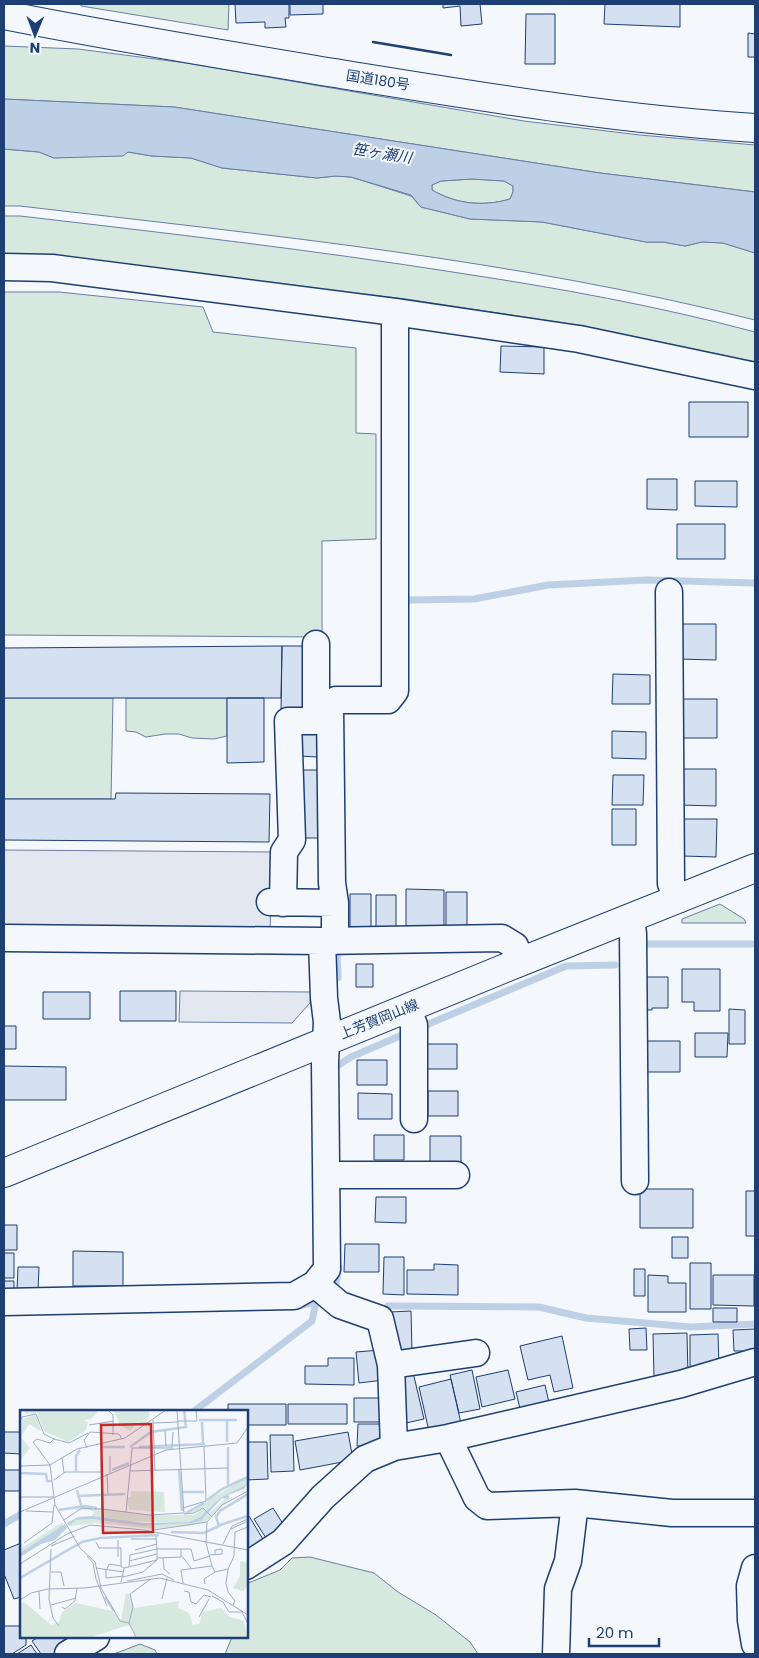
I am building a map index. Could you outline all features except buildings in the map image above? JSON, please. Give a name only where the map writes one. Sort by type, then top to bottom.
[{"type":"main road","name":"国道180号","points":[[4,15],[124,39],[530,105],[643,119],[755,128]]},
{"type":"main road","name":"上芳賀岡山線","points":[[4,1173],[755,868]]},
{"type":"street","points":[[4,28],[40,22]]},
{"type":"street","points":[[4,267],[52,268],[395,312],[579,339],[755,376]]},
{"type":"street","points":[[4,1302],[294,1296],[315,1284],[326,1269],[327,1022],[324,998],[326,946],[335,903],[332,883],[330,707],[336,700],[388,700],[396,691],[395,312]]},
{"type":"street","points":[[669,592],[671,884],[679,899]]},
{"type":"street","points":[[316,644],[316,721],[288,721],[292,840],[284,852],[276,902],[335,903]]},
{"type":"street","points":[[631,918],[634,934],[635,1181]]},
{"type":"street","points":[[4,938],[326,946],[502,938],[515,946],[520,962]]},
{"type":"street","points":[[407,1008],[414,1025],[414,1120]]},
{"type":"street","points":[[326,1175],[456,1174]]},
{"type":"street","points":[[315,1284],[340,1305],[380,1319],[391,1365],[394,1447]]},
{"type":"street","points":[[391,1365],[476,1353]]},
{"type":"street","points":[[248,1565],[283,1542],[323,1497],[365,1459],[394,1447],[448,1438],[681,1384],[755,1362]]},
{"type":"street","points":[[448,1438],[477,1498],[487,1506],[575,1503],[672,1513],[755,1514]]},
{"type":"street","points":[[556,1654],[558,1589],[568,1561],[575,1503]]},
{"type":"street","points":[[755,1568],[750,1586],[751,1620],[755,1644]]},
{"type":"street","points":[[68,1654],[94,1638]]},
{"type":"shaded area","points":[[81,4],[229,4],[228,30],[81,6]]},
{"type":"shaded area","points":[[4,46],[78,49],[186,63],[524,121],[640,135],[755,145],[755,192],[600,173],[174,107],[4,99]]},
{"type":"shaded area","points":[[4,149],[39,152],[54,158],[128,152],[152,156],[191,158],[222,168],[317,178],[351,177],[411,196],[421,207],[470,219],[542,222],[646,242],[663,242],[685,246],[702,242],[723,243],[755,253],[755,320],[573,281],[389,251],[20,206],[4,206]]},
{"type":"shaded area","points":[[472,179],[504,181],[513,186],[513,192],[510,199],[490,203],[470,203],[441,195],[432,190],[432,185],[441,181]]},
{"type":"shaded area","points":[[4,216],[20,216],[240,242],[496,279],[608,298],[755,332],[755,362],[583,326],[406,299],[52,259],[4,258]]},
{"type":"shaded area","points":[[4,292],[59,292],[203,307],[213,332],[356,348],[356,433],[376,434],[376,539],[322,541],[322,637],[4,635]]},
{"type":"shaded area","points":[[4,698],[113,698],[111,799],[4,799]]},
{"type":"shaded area","points":[[126,698],[227,698],[227,736],[214,739],[192,738],[179,734],[146,737],[136,732],[126,731]]},
{"type":"shaded area","points":[[4,850],[273,852],[270,930],[4,929]]},
{"type":"shaded area","points":[[720,904],[744,919],[746,923],[682,923],[682,919]]},
{"type":"shaded area","points":[[180,991],[311,992],[310,1003],[292,1023],[179,1022]]},
{"type":"shaded area","points":[[310,1557],[374,1573],[398,1592],[436,1615],[470,1642],[478,1654],[225,1654],[232,1638],[248,1638],[248,1583],[280,1570],[292,1558]]},
{"type":"shaded area","points":[[140,1644],[155,1650],[157,1654],[114,1654]]},
{"type":"water","name":"笹ヶ瀬川","points":[[4,99],[174,107],[600,173],[755,192],[755,253],[723,243],[702,242],[685,246],[663,242],[646,242],[542,222],[470,219],[421,207],[411,195],[351,177],[317,178],[222,168],[191,158],[152,156],[128,152],[123,156],[54,158],[39,152],[4,149]],"holes":[[[472,179],[504,181],[513,186],[510,199],[490,203],[460,201],[432,190],[432,185],[441,181]]]},
{"type":"waterway","points":[[408,600],[474,599],[548,585],[646,580],[755,583]]},
{"type":"waterway","points":[[644,944],[755,944]]},
{"type":"waterway","points":[[338,978],[337,952],[343,952]]},
{"type":"waterway","points":[[419,1028],[566,966],[615,965]]},
{"type":"waterway","points":[[337,1066],[351,1057],[409,1032]]},
{"type":"waterway","points":[[335,1288],[339,1268]]},
{"type":"waterway","points":[[196,1410],[312,1321],[316,1302],[298,1306]]},
{"type":"waterway","points":[[388,1306],[539,1307],[586,1318],[691,1327],[755,1324]]},
{"type":"waterway","points":[[4,1524],[20,1515]]},
{"type":"wall","points":[[373,42],[451,55]]}]
